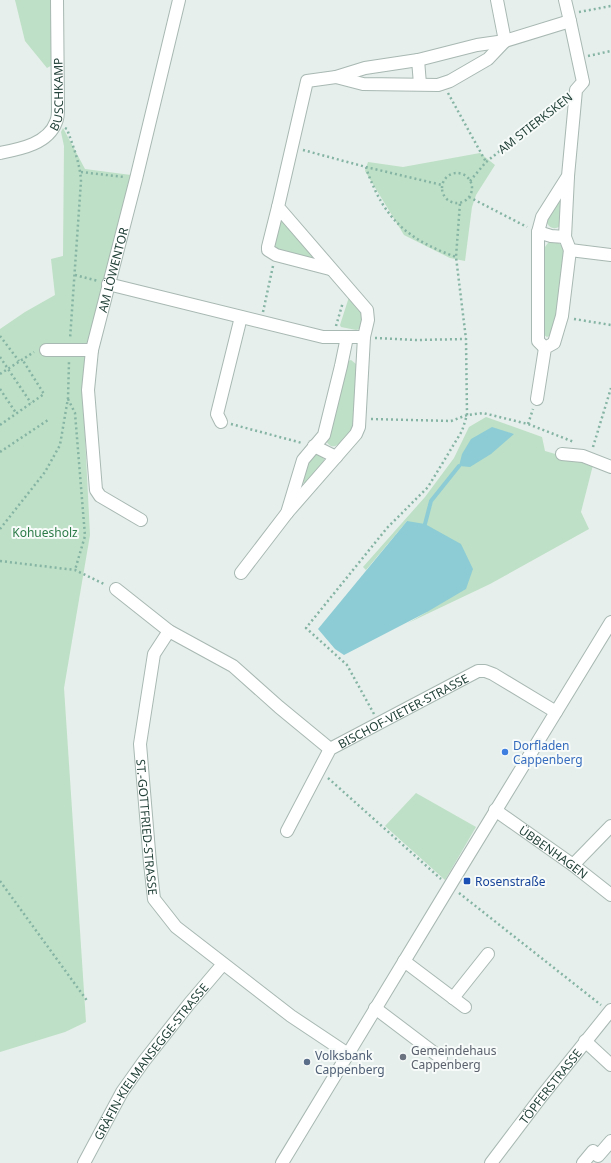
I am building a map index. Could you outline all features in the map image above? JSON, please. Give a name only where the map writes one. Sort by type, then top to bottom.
[{"type":"street","name":"BUSCHKAMP","points":[[0,153],[34,143],[45,137],[56,122],[58,109],[57,0]]},
{"type":"street","name":"AM LÖWENTOR","points":[[141,520],[100,496],[96,490],[88,390],[92,350],[136,179],[179,0]]},
{"type":"street","points":[[497,0],[505,41]]},
{"type":"street","name":"AM STIERKSKEN","points":[[565,0],[583,82],[576,90]]},
{"type":"street","points":[[330,269],[276,256],[268,250],[307,81],[336,77],[365,68],[418,60],[478,45],[505,41],[569,18]]},
{"type":"street","points":[[336,77],[363,84],[443,84],[488,59],[505,41]]},
{"type":"street","points":[[418,60],[420,84]]},
{"type":"street","points":[[544,348],[554,343],[562,316],[570,250],[565,236],[568,176],[576,90]]},
{"type":"street","points":[[537,399],[544,348],[538,341],[538,232],[542,217],[568,176]]},
{"type":"street","points":[[241,573],[287,512],[356,434],[360,427],[364,337],[368,315],[366,310],[278,207]]},
{"type":"street","points":[[538,232],[551,236],[565,236]]},
{"type":"street","points":[[570,250],[611,255]]},
{"type":"street","points":[[108,284],[323,337],[364,337]]},
{"type":"street","points":[[221,422],[217,414],[241,317]]},
{"type":"street","points":[[287,512],[303,460],[324,435],[347,337]]},
{"type":"street","points":[[46,350],[92,350]]},
{"type":"street","points":[[314,446],[336,457]]},
{"type":"street","points":[[562,454],[583,456],[611,467]]},
{"type":"street","points":[[116,589],[169,631],[233,666],[279,707],[330,749]]},
{"type":"street","points":[[282,1163],[495,810],[611,622]]},
{"type":"street","name":"ST.-GOTTFRIED-STRASSE","points":[[169,631],[154,654],[140,744],[154,899],[176,927],[291,1016],[348,1054]]},
{"type":"street","name":"BISCHOF-VIETER-STRASSE","points":[[287,831],[318,769],[330,749],[478,671],[485,671],[493,674],[556,712]]},
{"type":"street","name":"ÜBBENHAGEN","points":[[495,810],[574,865],[611,895]]},
{"type":"street","points":[[574,865],[611,826]]},
{"type":"street","points":[[453,998],[488,954]]},
{"type":"street","points":[[404,961],[465,1007]]},
{"type":"street","name":"GRÄFIN-KIELMANSEGGE-STRASSE","points":[[84,1163],[122,1092],[144,1061],[223,964]]},
{"type":"street","points":[[375,1008],[441,1058]]},
{"type":"street","name":"TÖPFERSTRASSE","points":[[497,1161],[541,1097],[610,1011]]},
{"type":"street","points":[[585,1042],[611,1065]]},
{"type":"street","points":[[583,1163],[593,1151],[602,1159],[611,1141]]},
{"type":"path","points":[[569,18],[611,6]]},
{"type":"path","points":[[578,58],[611,51]]},
{"type":"path","points":[[443,84],[486,162]]},
{"type":"path","name":"AM STIERKSKEN","points":[[470,181],[486,162],[576,90]]},
{"type":"path","points":[[0,529],[46,472],[60,445],[68,398],[81,172],[67,129],[56,122]]},
{"type":"path","points":[[311,152],[442,185]]},
{"type":"path","points":[[366,167],[367,173],[378,196],[389,214],[402,228],[420,241],[456,257]]},
{"type":"path","points":[[81,172],[136,179]]},
{"type":"path","points":[[459,173],[466,176],[472,186],[469,197],[460,203],[455,203],[445,199],[441,190],[442,185],[448,175],[459,173]]},
{"type":"path","points":[[469,197],[538,232]]},
{"type":"path","points":[[379,723],[347,665],[306,628],[387,528],[428,487],[462,431],[467,415],[466,339],[456,257],[460,203]]},
{"type":"path","points":[[261,322],[276,256]]},
{"type":"path","points":[[75,275],[108,284]]},
{"type":"path","points":[[333,337],[347,288]]},
{"type":"path","points":[[562,316],[611,325]]},
{"type":"path","points":[[0,336],[20,360],[44,394],[1,423]]},
{"type":"path","points":[[364,337],[416,340],[466,339]]},
{"type":"path","points":[[0,374],[34,352],[46,350]]},
{"type":"path","points":[[0,357],[31,403]]},
{"type":"path","points":[[598,450],[592,449],[611,388]]},
{"type":"path","points":[[0,389],[16,413]]},
{"type":"path","points":[[68,398],[75,413],[85,536],[75,570]]},
{"type":"path","points":[[360,419],[451,420],[467,415],[483,413],[528,424],[578,444]]},
{"type":"path","points":[[0,452],[48,420]]},
{"type":"path","points":[[221,422],[314,446]]},
{"type":"path","points":[[0,561],[75,570],[116,589]]},
{"type":"path","points":[[318,769],[450,885],[610,1011]]},
{"type":"path","points":[[0,881],[88,1002]]},
{"type":"green space","points":[[15,0],[53,0],[54,64],[47,68],[25,41]]},
{"type":"green space","name":"Kohuesholz","points":[[63,128],[85,169],[131,175],[83,397],[90,535],[64,688],[86,1022],[65,1032],[0,1052],[0,329],[25,312],[55,295],[51,259],[63,256],[64,146],[61,132]]},
{"type":"green space","points":[[480,153],[495,165],[476,195],[472,207],[465,261],[450,258],[404,235],[365,171],[368,162],[403,167]]},
{"type":"green space","points":[[561,193],[561,225],[556,228],[552,228],[548,225],[546,220]]},
{"type":"green space","points":[[282,218],[316,260],[273,249],[277,222]]},
{"type":"green space","points":[[553,241],[558,242],[561,245],[564,253],[557,317],[551,335],[547,337],[543,334],[542,251],[548,243]]},
{"type":"green space","points":[[349,297],[365,314],[360,329],[356,330],[341,327],[340,325]]},
{"type":"green space","points":[[351,360],[356,364],[355,428],[340,443],[336,446],[332,446],[329,445],[326,440],[348,361]]},
{"type":"green space","points":[[486,417],[542,437],[545,451],[593,465],[581,512],[589,529],[490,584],[408,623],[427,612],[407,521],[366,570],[363,567],[425,497],[454,458],[469,427]]},
{"type":"green space","points":[[316,453],[322,456],[325,461],[306,484],[304,484],[303,481],[308,458]]},
{"type":"green space","points":[[416,793],[476,827],[445,880],[385,826]]},
{"type":"water","points":[[492,427],[514,434],[491,454],[470,467],[459,466],[462,454],[471,439]]},
{"type":"water","points":[[407,521],[425,524],[461,544],[473,569],[466,589],[427,612],[344,655],[335,649],[318,629]]},
{"type":"waterway","points":[[425,524],[431,501],[459,466]]},
{"type":"place","name":"Dorfladen Cappenberg","points":[[505,752]]},
{"type":"place","name":"Rosenstraße","points":[[467,881]]},
{"type":"place","name":"Gemeindehaus Cappenberg","points":[[403,1057]]},
{"type":"place","name":"Volksbank Cappenberg","points":[[307,1062]]}]
